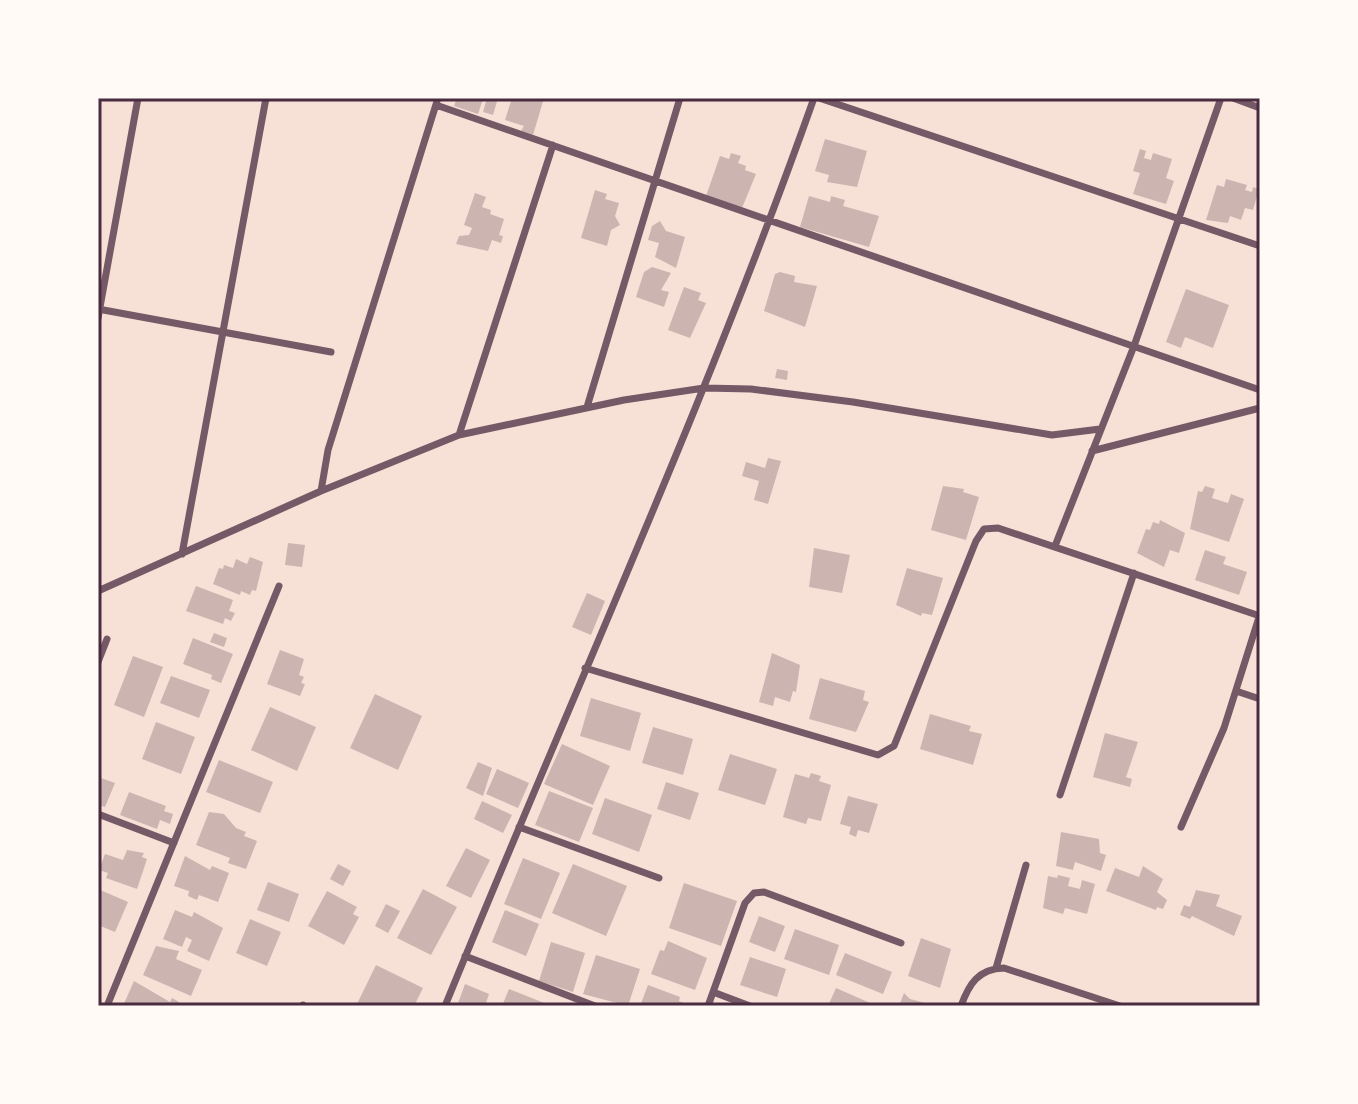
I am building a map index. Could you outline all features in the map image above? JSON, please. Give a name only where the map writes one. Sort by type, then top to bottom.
[{"type":"street","points":[[98,318],[138,98]]},
{"type":"street","points":[[182,554],[266,98]]},
{"type":"street","points":[[587,407],[680,98]]},
{"type":"street","points":[[445,1006],[704,388],[817,98],[1260,246]]},
{"type":"street","points":[[1055,546],[1134,346],[1221,98]]},
{"type":"street","points":[[1233,98],[1260,108]]},
{"type":"street","points":[[321,491],[328,450],[437,102],[1260,390]]},
{"type":"street","points":[[459,435],[553,145]]},
{"type":"street","points":[[99,309],[331,352]]},
{"type":"street","points":[[98,591],[321,491],[459,435],[587,407],[704,388],[792,393],[1052,435],[1100,429]]},
{"type":"street","points":[[1092,451],[1260,408]]},
{"type":"street","points":[[585,668],[878,755],[894,746],[979,534],[998,528],[1260,615],[1236,691],[1181,827]]},
{"type":"street","points":[[1060,795],[1134,573]]},
{"type":"street","points":[[107,1006],[279,586]]},
{"type":"street","points":[[98,662],[107,639]]},
{"type":"street","points":[[1236,691],[1260,699]]},
{"type":"street","points":[[98,814],[174,843]]},
{"type":"street","points":[[519,827],[659,878]]},
{"type":"street","points":[[996,968],[1026,865]]},
{"type":"street","points":[[708,1006],[745,903],[754,893],[764,892],[901,943]]},
{"type":"street","points":[[465,956],[595,1006]]},
{"type":"street","points":[[961,1006],[975,979],[996,968],[1012,970],[1120,1006]]},
{"type":"street","points":[[713,992],[750,1006]]},
{"type":"building","points":[[457,98],[483,99],[478,114],[454,106]]},
{"type":"building","points":[[487,98],[498,98],[493,115],[483,112]]},
{"type":"building","points":[[512,98],[544,98],[533,135],[521,131],[524,126],[505,120]]},
{"type":"building","points":[[825,139],[867,151],[857,187],[827,182],[829,175],[815,171]]},
{"type":"building","points":[[1140,149],[1146,151],[1144,158],[1151,160],[1153,153],[1172,159],[1166,178],[1174,181],[1166,204],[1133,194],[1140,173],[1133,171]]},
{"type":"building","points":[[731,153],[741,156],[738,163],[756,174],[742,208],[706,196],[720,156],[729,159]]},
{"type":"building","points":[[1226,179],[1247,185],[1245,190],[1252,192],[1253,187],[1259,189],[1253,210],[1245,208],[1241,220],[1230,216],[1228,223],[1206,220],[1217,185],[1224,187]]},
{"type":"building","points":[[595,190],[607,194],[605,199],[619,203],[615,216],[620,225],[611,230],[607,246],[581,238]]},
{"type":"building","points":[[475,193],[486,197],[482,207],[504,219],[499,235],[503,236],[501,243],[492,240],[488,251],[456,244],[459,236],[469,235],[472,228],[464,225]]},
{"type":"building","points":[[809,196],[830,202],[831,196],[845,200],[843,206],[879,216],[869,247],[800,227]]},
{"type":"building","points":[[660,221],[666,231],[685,237],[676,268],[655,257],[659,243],[648,240],[652,226]]},
{"type":"building","points":[[652,267],[671,273],[661,290],[669,292],[664,307],[636,297],[644,272]]},
{"type":"building","points":[[780,272],[795,276],[794,282],[817,286],[805,327],[764,311],[775,274]]},
{"type":"building","points":[[684,287],[701,293],[698,300],[706,303],[690,338],[668,330]]},
{"type":"building","points":[[1186,289],[1229,305],[1213,348],[1185,337],[1181,348],[1166,342]]},
{"type":"building","points":[[777,369],[788,371],[787,380],[775,378]]},
{"type":"building","points":[[768,458],[781,461],[768,504],[754,500],[759,481],[742,476],[746,462],[765,468]]},
{"type":"building","points":[[943,486],[964,489],[963,492],[979,497],[966,540],[931,530]]},
{"type":"building","points":[[1205,486],[1215,489],[1212,498],[1228,503],[1231,494],[1244,499],[1229,542],[1190,529],[1198,491],[1202,492]]},
{"type":"building","points":[[1160,520],[1185,533],[1179,553],[1170,550],[1164,567],[1137,553],[1146,529],[1150,530],[1153,522],[1159,524]]},
{"type":"building","points":[[288,543],[305,545],[302,567],[285,565]]},
{"type":"building","points":[[814,548],[850,555],[842,593],[809,587]]},
{"type":"building","points":[[1205,550],[1226,557],[1223,564],[1247,572],[1239,595],[1195,580]]},
{"type":"building","points":[[250,557],[263,562],[256,591],[252,590],[250,595],[241,591],[240,595],[213,584],[219,568],[223,569],[224,565],[233,568],[236,559],[247,564]]},
{"type":"building","points":[[907,568],[943,578],[932,615],[922,613],[921,616],[896,605]]},
{"type":"building","points":[[196,586],[233,600],[229,611],[235,613],[231,621],[225,618],[223,624],[186,611]]},
{"type":"building","points":[[587,593],[605,601],[591,635],[572,627]]},
{"type":"building","points":[[214,633],[227,638],[224,647],[210,642]]},
{"type":"building","points":[[193,638],[233,654],[221,683],[211,679],[212,675],[183,664]]},
{"type":"building","points":[[280,650],[304,659],[299,675],[304,677],[301,683],[305,684],[300,696],[267,684]]},
{"type":"building","points":[[772,653],[800,665],[796,692],[793,691],[790,702],[775,697],[773,706],[759,702]]},
{"type":"building","points":[[133,656],[163,667],[144,717],[114,705]]},
{"type":"building","points":[[171,676],[210,690],[199,718],[160,703]]},
{"type":"building","points":[[820,678],[865,691],[863,700],[869,702],[856,732],[809,719]]},
{"type":"building","points":[[375,694],[422,716],[398,770],[350,748]]},
{"type":"building","points":[[591,698],[641,713],[630,751],[580,736]]},
{"type":"building","points":[[270,707],[316,727],[297,771],[251,750]]},
{"type":"building","points":[[930,714],[971,726],[969,731],[982,734],[973,765],[920,749]]},
{"type":"building","points":[[156,722],[195,737],[181,774],[142,759]]},
{"type":"building","points":[[653,727],[693,739],[683,775],[642,763]]},
{"type":"building","points":[[1105,733],[1138,742],[1126,777],[1132,779],[1130,787],[1093,777]]},
{"type":"building","points":[[562,744],[610,766],[593,805],[544,784]]},
{"type":"building","points":[[730,754],[777,769],[765,805],[718,790]]},
{"type":"building","points":[[219,760],[273,782],[260,813],[206,792]]},
{"type":"building","points":[[478,762],[492,768],[483,796],[466,788]]},
{"type":"building","points":[[497,769],[529,783],[518,808],[486,794]]},
{"type":"building","points":[[811,773],[821,776],[819,781],[831,785],[821,821],[808,818],[806,824],[783,817],[795,774],[809,778]]},
{"type":"building","points":[[98,777],[115,783],[105,807],[98,805]]},
{"type":"building","points":[[666,782],[699,793],[690,820],[657,809]]},
{"type":"building","points":[[549,791],[593,808],[579,842],[535,825]]},
{"type":"building","points":[[129,792],[166,806],[164,811],[173,814],[170,824],[160,820],[157,829],[120,815]]},
{"type":"building","points":[[848,796],[878,804],[869,833],[858,830],[856,837],[849,834],[851,827],[840,824]]},
{"type":"building","points":[[605,798],[652,815],[639,852],[592,834]]},
{"type":"building","points":[[482,801],[512,815],[503,833],[474,819]]},
{"type":"building","points":[[209,812],[224,814],[236,828],[246,832],[244,836],[257,841],[246,869],[228,863],[230,858],[196,845]]},
{"type":"building","points":[[1061,832],[1099,839],[1100,853],[1106,855],[1101,871],[1075,862],[1073,870],[1056,866]]},
{"type":"building","points":[[466,848],[490,860],[471,898],[446,886]]},
{"type":"building","points":[[127,850],[144,853],[142,857],[147,859],[137,889],[106,878],[108,873],[99,870],[105,854],[123,860]]},
{"type":"building","points":[[185,856],[210,870],[212,866],[229,873],[218,902],[199,895],[197,900],[188,896],[189,891],[174,886]]},
{"type":"building","points":[[523,858],[560,873],[541,919],[504,904]]},
{"type":"building","points":[[338,864],[351,871],[343,886],[330,879]]},
{"type":"building","points":[[573,864],[627,886],[606,936],[552,913]]},
{"type":"building","points":[[1143,866],[1163,879],[1157,892],[1167,900],[1163,909],[1157,907],[1156,910],[1106,891],[1115,868],[1139,877]]},
{"type":"building","points":[[1058,875],[1070,878],[1068,886],[1080,889],[1082,880],[1095,884],[1087,914],[1065,908],[1063,914],[1043,908],[1048,876],[1057,878]]},
{"type":"building","points":[[268,882],[299,894],[289,922],[257,910]]},
{"type":"building","points":[[684,883],[737,901],[721,946],[669,928]]},
{"type":"building","points":[[98,889],[128,902],[115,932],[98,925]]},
{"type":"building","points":[[423,889],[457,907],[431,955],[397,938]]},
{"type":"building","points":[[1196,890],[1220,895],[1216,906],[1242,916],[1234,936],[1192,916],[1190,919],[1180,915],[1184,905],[1190,907]]},
{"type":"building","points":[[327,891],[357,907],[353,914],[359,917],[344,945],[308,926]]},
{"type":"building","points":[[386,904],[400,911],[388,933],[375,926]]},
{"type":"building","points":[[175,910],[192,917],[194,912],[223,928],[209,961],[187,951],[192,940],[186,937],[182,947],[163,939]]},
{"type":"building","points":[[505,910],[539,924],[526,956],[492,942]]},
{"type":"building","points":[[759,916],[785,926],[775,952],[749,942]]},
{"type":"building","points":[[250,919],[281,932],[267,966],[236,953]]},
{"type":"building","points":[[795,929],[839,945],[829,975],[784,959]]},
{"type":"building","points":[[921,938],[951,949],[940,988],[908,976]]},
{"type":"building","points":[[668,941],[707,958],[695,990],[651,974],[660,950],[664,951]]},
{"type":"building","points":[[551,942],[585,953],[573,992],[539,981]]},
{"type":"building","points":[[156,946],[179,951],[176,959],[202,970],[191,996],[143,975]]},
{"type":"building","points":[[845,953],[892,972],[883,994],[836,975]]},
{"type":"building","points":[[596,955],[640,969],[628,1006],[583,994]]},
{"type":"building","points":[[750,957],[786,969],[777,997],[740,985]]},
{"type":"building","points":[[376,965],[423,988],[414,1006],[356,1006]]},
{"type":"building","points":[[134,981],[170,1002],[172,998],[179,1002],[177,1006],[123,1006]]},
{"type":"building","points":[[465,984],[489,994],[485,1006],[457,1006]]},
{"type":"building","points":[[648,985],[680,997],[679,1001],[692,1006],[640,1006]]},
{"type":"building","points":[[836,988],[877,1006],[828,1006]]},
{"type":"building","points":[[509,989],[552,1006],[502,1006]]},
{"type":"building","points":[[904,993],[910,999],[937,1006],[899,1006]]}]
